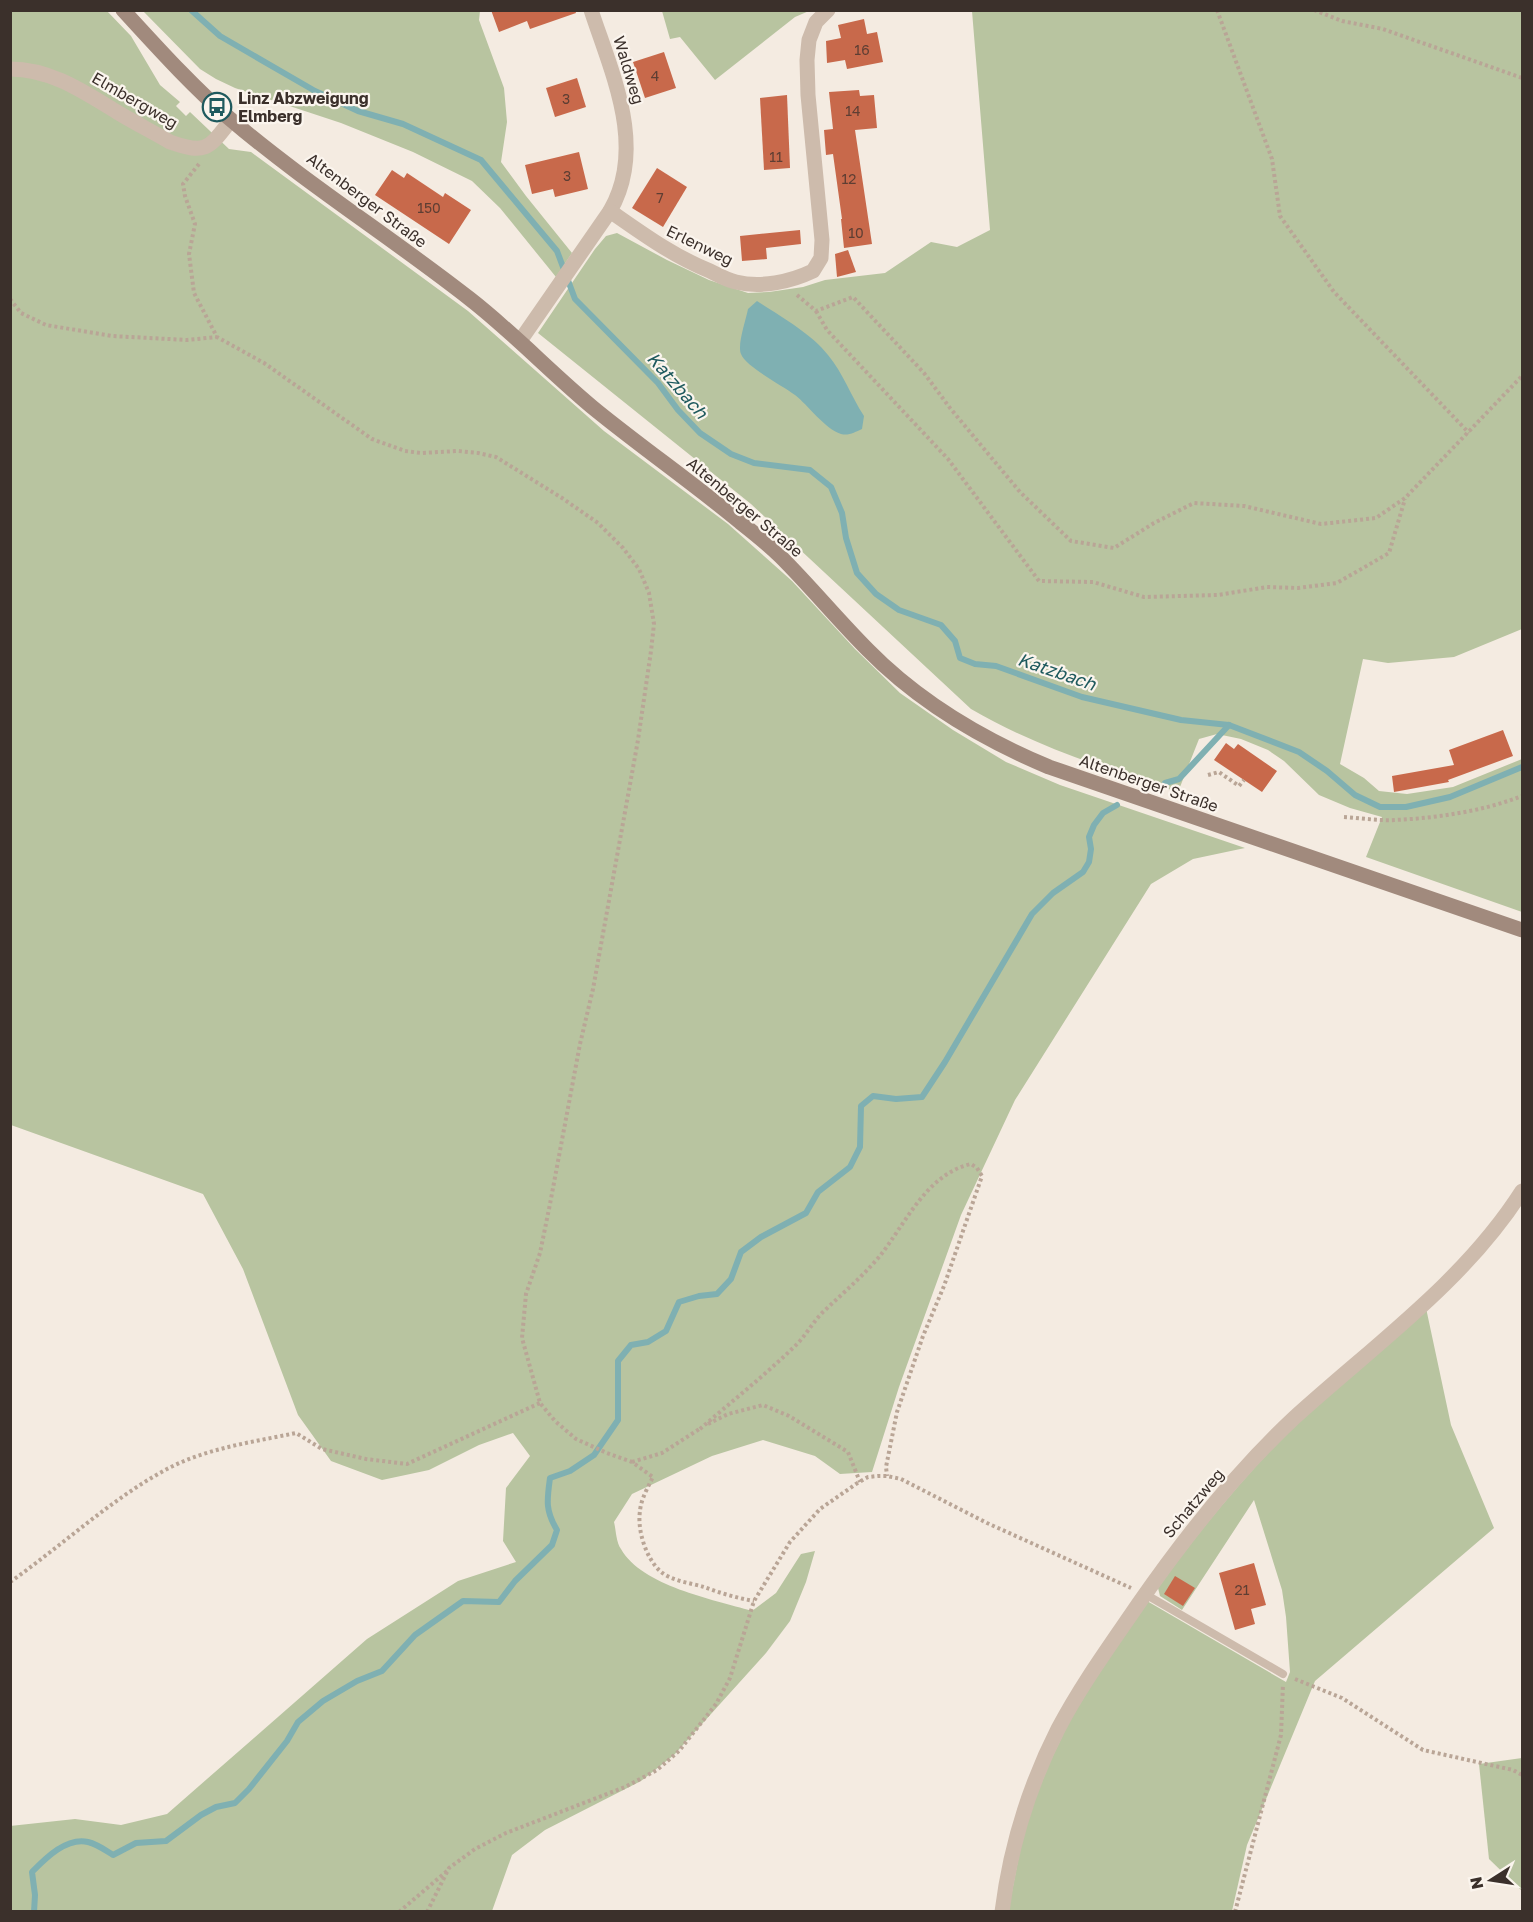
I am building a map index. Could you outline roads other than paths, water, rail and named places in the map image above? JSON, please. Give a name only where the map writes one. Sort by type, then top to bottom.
[{"type":"street","name":"Altenberger Straße","points":[[123,10],[231,120],[471,300],[596,410],[688,480],[779,555],[869,651],[933,705],[1009,750],[1049,767],[1522,930]]},
{"type":"street","name":"Waldweg","points":[[591,10],[623,106],[626,127],[622,180],[617,199],[610,211]]},
{"type":"street","name":"Erlenweg","points":[[610,211],[658,245],[684,260],[736,282],[758,285],[782,282],[813,271],[820,258],[822,240],[808,95],[807,60],[809,40],[816,22],[828,10]]},
{"type":"street","name":"Elmbergweg","points":[[10,69],[47,75],[74,86],[170,142],[187,148],[202,148],[213,143],[231,120]]},
{"type":"street","points":[[520,341],[610,211]]},
{"type":"street","name":"Schatzweg","points":[[1002,1911],[1013,1851],[1024,1811],[1058,1730],[1105,1653],[1145,1594],[1204,1515],[1242,1472],[1293,1420],[1447,1282],[1506,1217],[1522,1191]]},
{"type":"lane","points":[[1145,1594],[1283,1674]]},
{"type":"water","points":[[757,301],[805,333],[828,355],[864,416],[862,429],[847,434],[835,431],[795,395],[744,359],[740,350],[742,332],[748,309]]},
{"type":"waterway","name":"Katzbach","points":[[191,10],[220,36],[315,91],[358,111],[403,124],[481,160],[557,251],[575,299],[658,383],[678,410],[700,433],[731,454],[754,463],[810,470],[831,487],[842,513],[846,538],[857,573],[876,594],[899,610],[941,625],[955,641],[960,658],[975,664],[996,666],[1082,697],[1181,720],[1229,725],[1299,752],[1327,771],[1355,795],[1380,807],[1406,807],[1450,797],[1522,767]]},
{"type":"waterway","points":[[1165,783],[1179,779],[1229,725]]},
{"type":"waterway","points":[[34,1912],[35,1895],[32,1872],[57,1850],[80,1841],[98,1846],[113,1855],[136,1843],[166,1841],[201,1815],[216,1807],[235,1803],[287,1741],[298,1722],[323,1701],[357,1681],[382,1671],[415,1635],[463,1601],[499,1602],[515,1581],[552,1545],[557,1530],[550,1517],[548,1505],[550,1478],[570,1471],[594,1455],[618,1420],[618,1361],[631,1345],[648,1342],[666,1331],[679,1302],[717,1294],[731,1279],[741,1252],[761,1237],[806,1213],[818,1192],[850,1167],[860,1147],[861,1106],[873,1096],[896,1099],[922,1097],[1032,914],[1053,893],[1083,872],[1089,862],[1091,849],[1089,837],[1094,825],[1103,813],[1117,805]]},
{"type":"place","name":"Linz Abzweigung Elmberg","points":[[217,107]]}]
